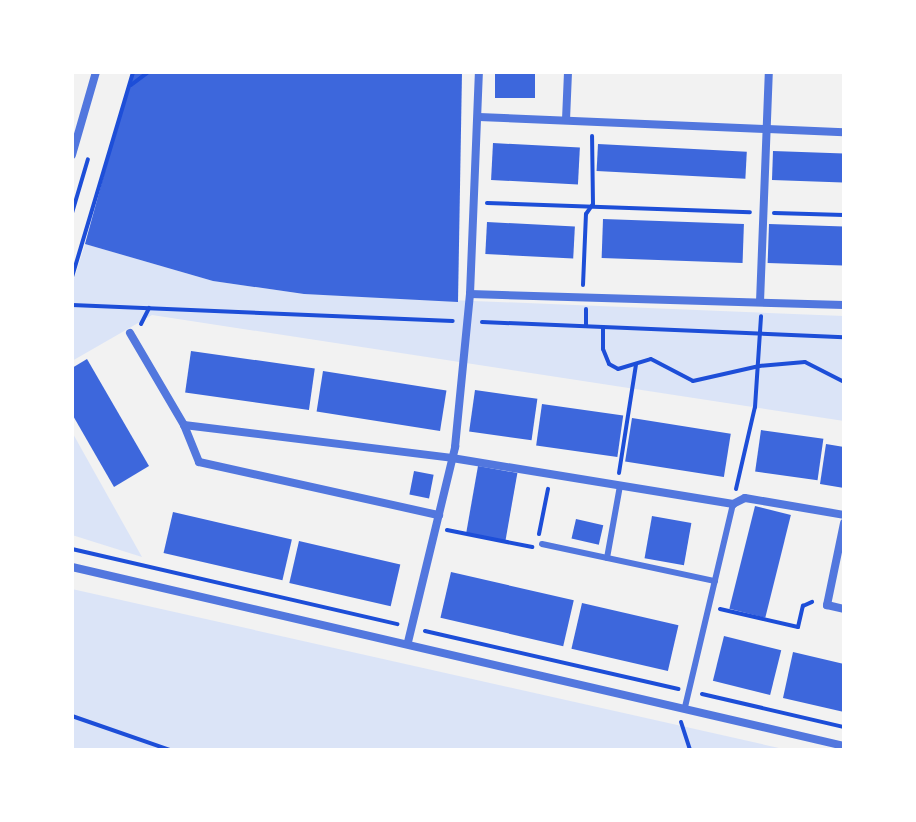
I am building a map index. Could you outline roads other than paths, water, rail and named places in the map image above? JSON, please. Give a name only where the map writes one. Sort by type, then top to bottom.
[{"type":"street","points":[[72,155],[96,72]]},
{"type":"street","points":[[408,642],[452,458],[470,294],[479,72]]},
{"type":"street","points":[[566,120],[568,72]]},
{"type":"street","points":[[760,302],[769,72]]},
{"type":"street","points":[[479,117],[844,132]]},
{"type":"street","points":[[470,294],[844,305]]},
{"type":"street","points":[[130,333],[184,425],[199,462],[439,515]]},
{"type":"street","points":[[184,425],[452,458],[733,504],[745,498],[844,515]]},
{"type":"street","points":[[844,523],[827,605],[844,609]]},
{"type":"street","points":[[72,567],[408,642],[844,746]]},
{"type":"lane","points":[[607,558],[619,486]]},
{"type":"lane","points":[[685,707],[733,504]]},
{"type":"lane","points":[[542,544],[715,581]]}]
